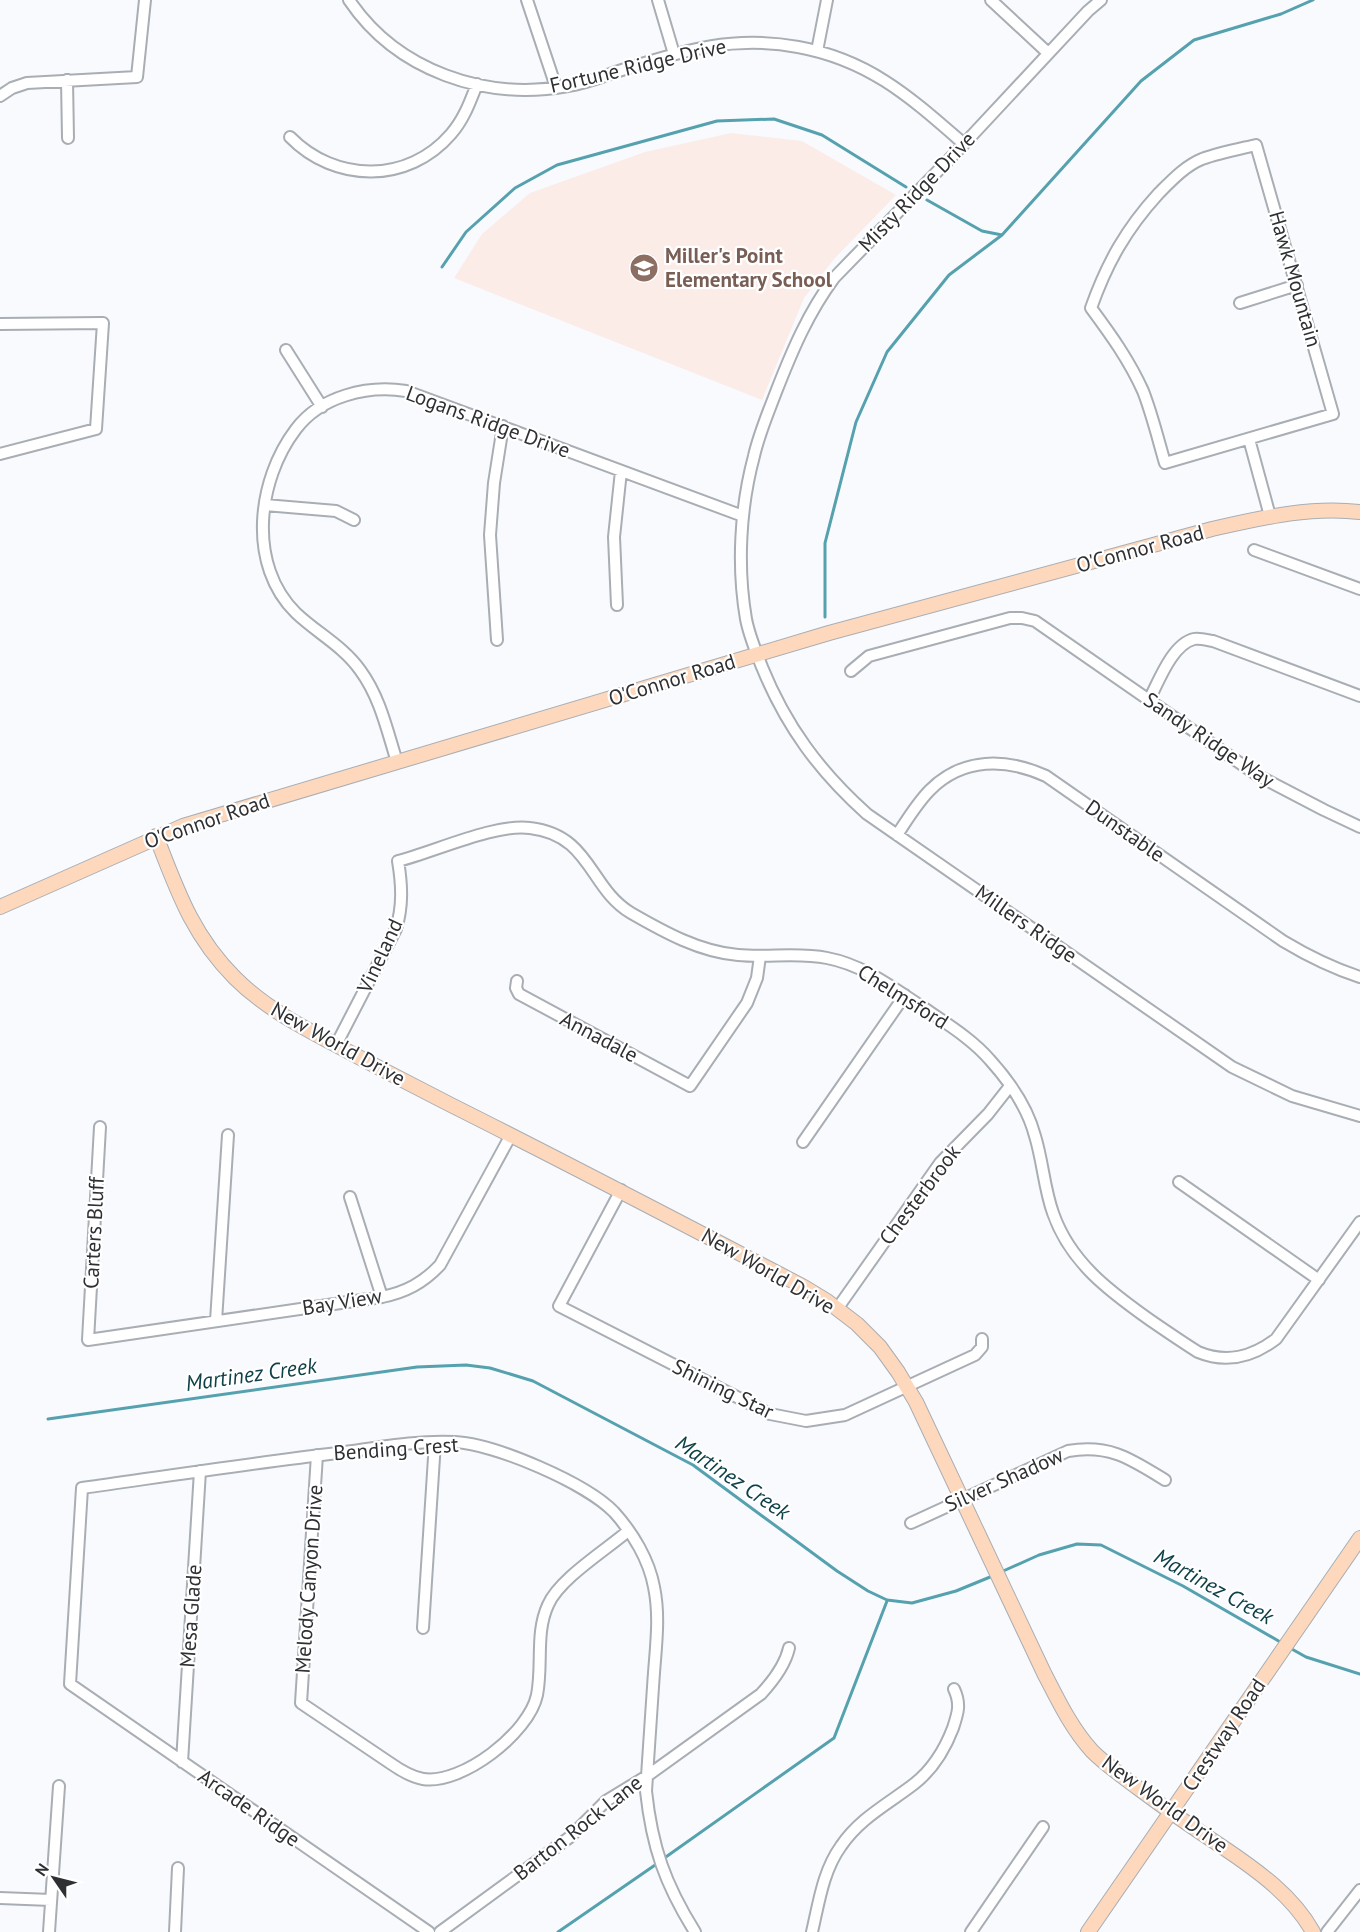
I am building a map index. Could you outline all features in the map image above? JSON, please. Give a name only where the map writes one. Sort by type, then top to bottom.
[{"type":"main road","name":"O'Connor Road","points":[[0,907],[183,826],[757,655],[951,599],[1212,529],[1270,516],[1314,511],[1360,512]]},
{"type":"main road","name":"New World Drive","points":[[156,836],[191,921],[222,964],[269,1008],[300,1027],[621,1190],[804,1287],[856,1324],[890,1359],[907,1387],[1063,1710],[1080,1736],[1107,1765],[1275,1886],[1313,1932]]},
{"type":"main road","name":"Crestway Road","points":[[1088,1932],[1360,1538]]},
{"type":"street","points":[[0,96],[12,88],[27,83],[137,77],[145,0]]},
{"type":"street","name":"Fortune Ridge Drive","points":[[349,0],[370,26],[405,55],[447,77],[492,88],[515,90],[556,87],[586,81],[711,45],[746,42],[817,51],[840,58],[883,79],[909,96],[964,144]]},
{"type":"street","points":[[527,0],[556,87]]},
{"type":"street","points":[[658,0],[674,54]]},
{"type":"street","points":[[817,51],[827,0]]},
{"type":"street","points":[[991,0],[1048,53]]},
{"type":"street","name":"Misty Ridge Drive","points":[[757,655],[746,620],[743,587],[743,516],[754,456],[765,422],[793,350],[818,300],[834,279],[1101,0]]},
{"type":"street","points":[[67,80],[68,138]]},
{"type":"street","points":[[290,137],[317,160],[351,170],[373,172],[396,168],[427,155],[445,141],[465,114],[477,84]]},
{"type":"street","name":"Hawk Mountain","points":[[1256,145],[1297,285],[1333,414],[1165,463],[1144,394],[1116,341],[1091,308],[1107,266],[1140,214],[1173,178],[1188,166],[1202,159],[1256,145]]},
{"type":"street","points":[[1240,303],[1297,285]]},
{"type":"street","points":[[0,324],[103,323],[96,429],[0,454]]},
{"type":"street","points":[[286,350],[322,407]]},
{"type":"street","name":"Logans Ridge Drive","points":[[397,762],[376,698],[360,669],[338,645],[297,613],[280,593],[272,579],[265,558],[265,505],[270,479],[284,444],[300,424],[322,407],[358,392],[394,389],[420,394],[743,516]]},
{"type":"street","points":[[497,640],[490,535],[494,483],[503,426]]},
{"type":"street","points":[[1249,438],[1270,516]]},
{"type":"street","points":[[617,605],[614,537],[621,471]]},
{"type":"street","points":[[265,505],[336,511],[354,520]]},
{"type":"street","points":[[1254,550],[1360,589]]},
{"type":"street","name":"Sandy Ridge Way","points":[[851,671],[869,656],[1010,618],[1035,621],[1067,637],[1149,700],[1257,775],[1360,827]]},
{"type":"street","points":[[1149,700],[1172,657],[1182,645],[1194,638],[1213,641],[1360,696]]},
{"type":"street","name":"Millers Ridge","points":[[757,655],[774,696],[797,736],[838,788],[867,814],[1232,1067],[1293,1096],[1360,1116]]},
{"type":"street","name":"Dunstable","points":[[897,835],[924,797],[938,783],[956,772],[985,764],[1006,763],[1026,767],[1046,776],[1283,941],[1307,956],[1360,978]]},
{"type":"street","name":"Chelmsford","points":[[398,861],[512,827],[529,827],[562,838],[576,848],[615,900],[629,912],[693,945],[740,955],[791,954],[831,959],[868,971],[973,1042],[988,1057],[1027,1114],[1035,1135],[1054,1215],[1070,1248],[1087,1270],[1120,1299],[1198,1352],[1217,1358],[1230,1359],[1245,1357],[1266,1347],[1276,1338],[1319,1280]]},
{"type":"street","name":"Vineland","points":[[336,1045],[396,929],[402,897],[398,861]]},
{"type":"street","name":"Annadale","points":[[517,981],[516,988],[519,994],[690,1086],[747,1003],[757,978],[760,956]]},
{"type":"street","points":[[803,1142],[905,996]]},
{"type":"street","name":"Chesterbrook","points":[[837,1309],[940,1163],[988,1114],[1010,1086]]},
{"type":"street","name":"Carters Bluff","points":[[88,1340],[100,1127]]},
{"type":"street","points":[[216,1321],[228,1135]]},
{"type":"street","name":"Bay View","points":[[88,1340],[382,1297],[412,1288],[429,1277],[440,1265],[511,1135]]},
{"type":"street","points":[[1179,1182],[1319,1280],[1360,1221]]},
{"type":"street","name":"Shining Star","points":[[621,1190],[559,1306],[759,1409],[782,1418],[806,1421],[832,1419],[858,1410],[975,1355],[982,1347],[982,1339]]},
{"type":"street","points":[[350,1197],[382,1297]]},
{"type":"street","points":[[423,1628],[435,1442]]},
{"type":"street","name":"Bending Crest","points":[[70,1684],[82,1488],[317,1455],[435,1442],[480,1445],[500,1451],[574,1485],[604,1503],[640,1547],[654,1588],[657,1620],[646,1791],[649,1815],[664,1876],[695,1932]]},
{"type":"street","name":"Silver Shadow","points":[[911,1523],[1053,1457],[1084,1448],[1101,1449],[1123,1455],[1165,1480]]},
{"type":"street","name":"Melody Canyon Drive","points":[[317,1455],[301,1703],[405,1772],[422,1779],[450,1777],[465,1769],[516,1732],[532,1710],[537,1695],[541,1629],[548,1605],[560,1586],[628,1531]]},
{"type":"street","name":"Mesa Glade","points":[[182,1762],[200,1471]]},
{"type":"street","name":"Barton Rock Lane","points":[[440,1932],[570,1837],[606,1801],[647,1776],[761,1694],[776,1676],[789,1648]]},
{"type":"street","name":"Arcade Ridge","points":[[70,1684],[429,1932]]},
{"type":"street","points":[[812,1932],[829,1867],[841,1845],[860,1823],[928,1771],[944,1749],[959,1710],[959,1699],[954,1689]]},
{"type":"street","points":[[49,1932],[59,1786]]},
{"type":"street","points":[[971,1932],[1043,1827]]},
{"type":"street","points":[[175,1932],[178,1868]]},
{"type":"street","points":[[1327,1932],[1360,1890]]},
{"type":"street","points":[[0,1898],[51,1900]]},
{"type":"shaded area","name":"Miller's Point Elementary School","points":[[731,133],[802,141],[896,195],[834,259],[804,298],[762,400],[454,278],[482,234],[530,193],[645,152]]},
{"type":"waterway","points":[[825,617],[825,543],[856,422],[887,352],[949,275],[1002,235],[1141,81],[1194,40],[1281,14],[1313,0]]},
{"type":"waterway","points":[[442,267],[466,232],[515,188],[557,165],[717,121],[774,119],[822,135],[906,187]]},
{"type":"waterway","points":[[927,200],[982,231],[1002,235]]},
{"type":"waterway","name":"Martinez Creek","points":[[48,1419],[417,1367],[466,1365],[490,1368],[533,1381],[693,1465],[837,1571],[887,1600],[912,1603],[956,1591],[995,1575]]},
{"type":"waterway","name":"Martinez Creek","points":[[1001,1572],[1039,1555],[1077,1544],[1101,1545],[1183,1586],[1282,1643]]},
{"type":"waterway","points":[[663,1859],[834,1738],[887,1601]]},
{"type":"waterway","name":"Martinez Creek","points":[[1290,1648],[1306,1657],[1360,1674]]},
{"type":"waterway","points":[[558,1932],[658,1863]]},
{"type":"place","name":"Miller's Point Elementary School","points":[[644,268]]}]
